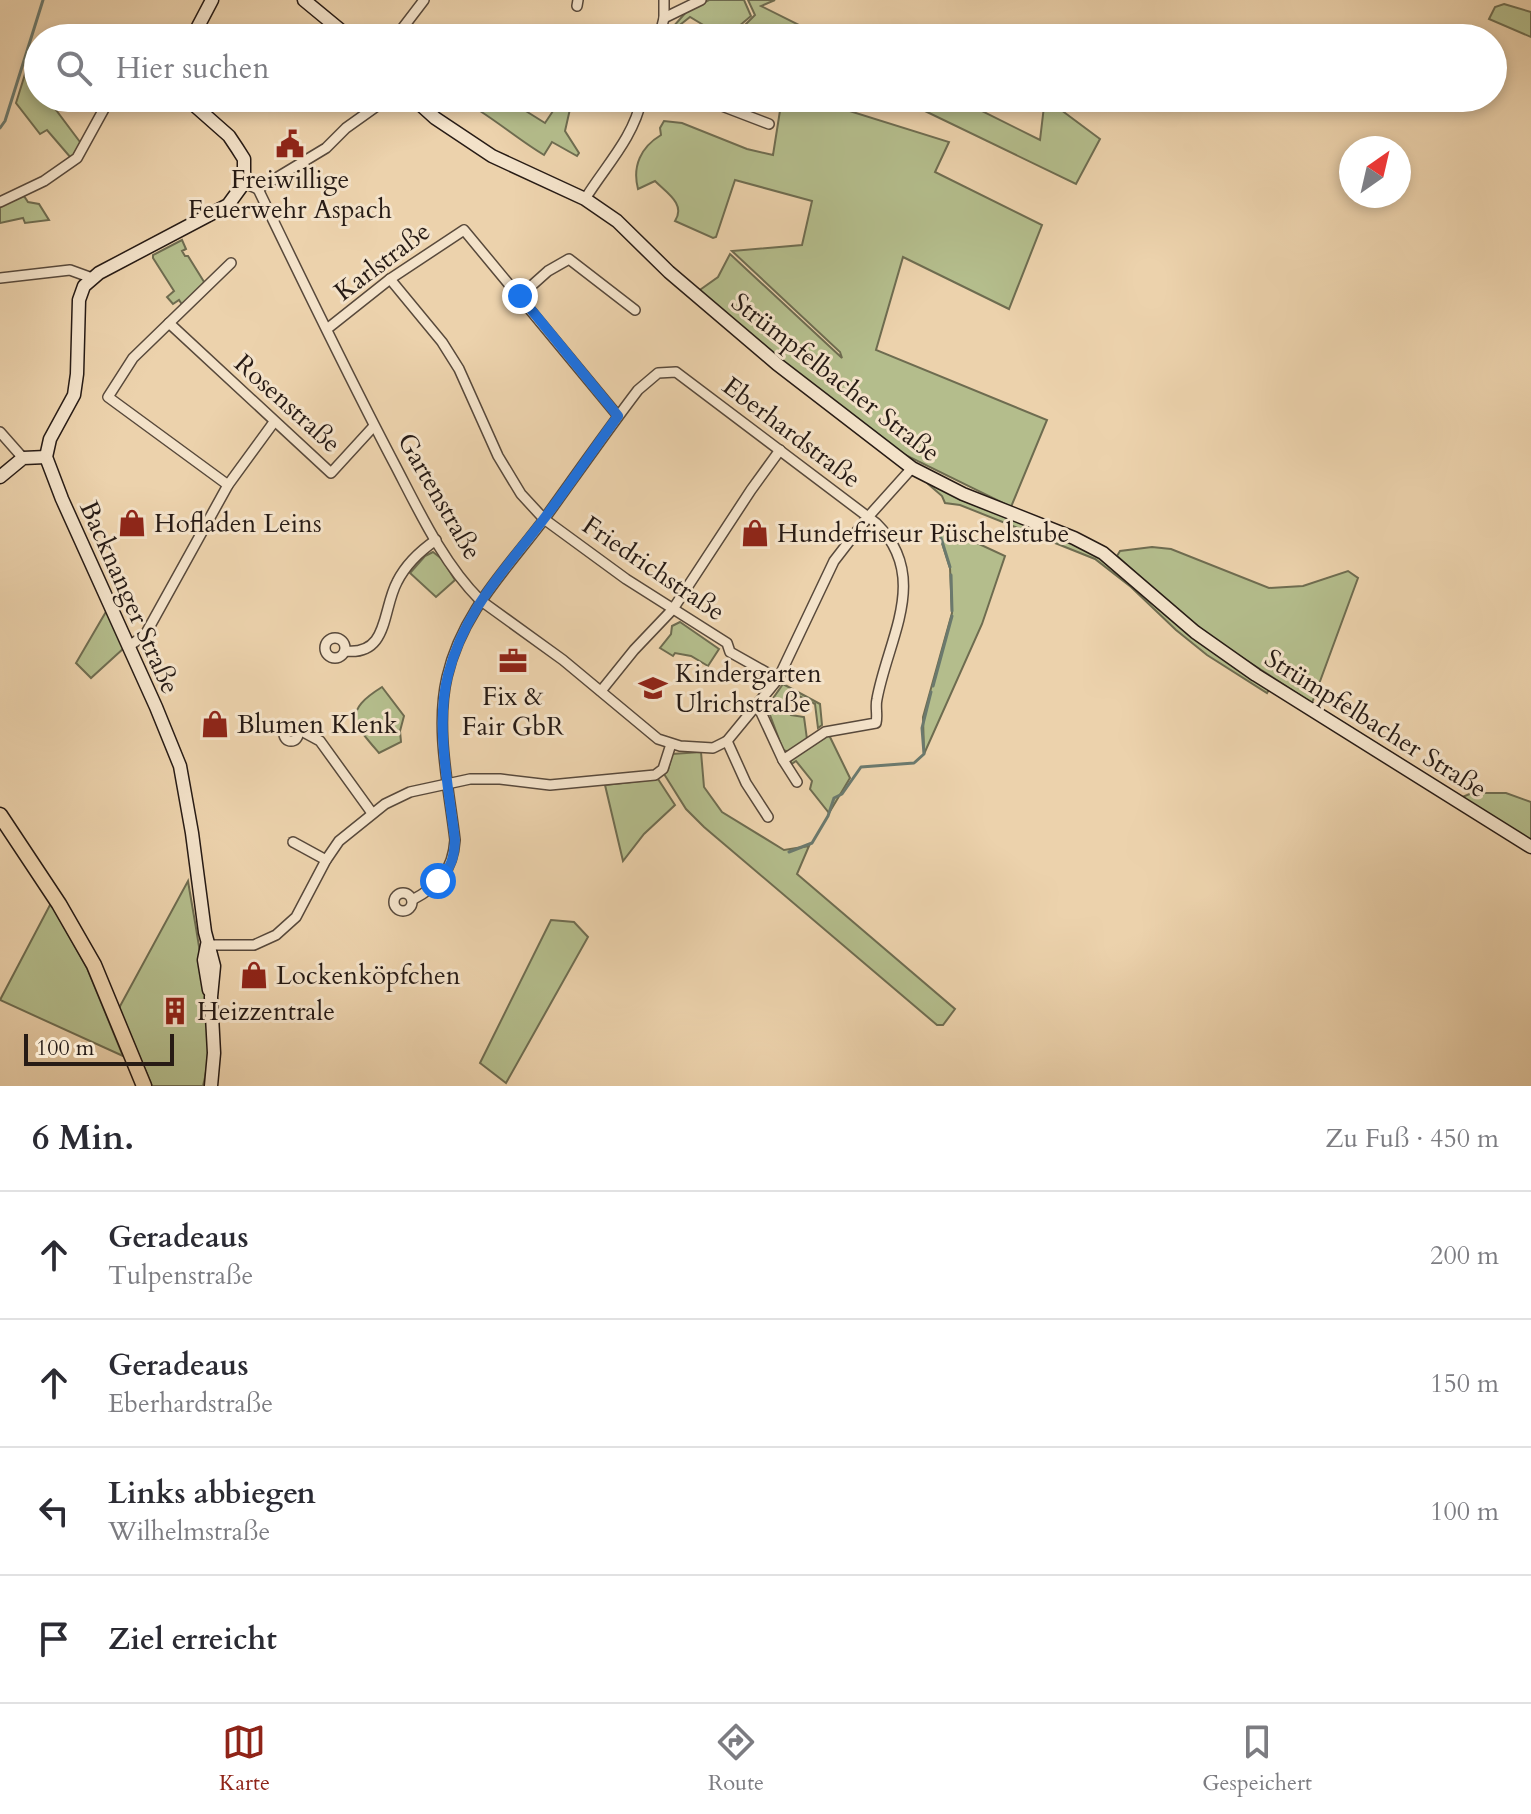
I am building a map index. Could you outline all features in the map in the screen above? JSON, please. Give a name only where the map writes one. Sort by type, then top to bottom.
[{"type":"main road","points":[[0,815],[55,897],[94,965],[144,1086]]},
{"type":"street","points":[[199,24],[212,0]]},
{"type":"street","points":[[407,24],[424,0]]},
{"type":"street","points":[[662,24],[664,0]]},
{"type":"street","points":[[664,18],[701,0]]},
{"type":"street","points":[[308,1],[334,24]]},
{"type":"street","points":[[0,202],[52,176],[77,158],[102,112]]},
{"type":"street","points":[[0,477],[23,458],[46,457],[50,439],[74,395],[79,300],[84,286],[92,278],[228,205],[244,183],[244,159],[229,136],[202,112]]},
{"type":"street","points":[[244,183],[258,189],[326,148],[368,112]]},
{"type":"street","name":"Strümpfelbacher Straße","points":[[428,112],[492,156],[585,199],[617,221],[669,272],[777,364],[912,468],[963,494],[1074,538],[1103,553],[1195,632],[1256,675],[1531,847]]},
{"type":"street","points":[[585,199],[628,138],[638,112]]},
{"type":"street","points":[[738,112],[769,124]]},
{"type":"street","name":"Gartenstraße","points":[[258,189],[374,426],[436,540],[469,589],[658,739],[705,749],[727,741]]},
{"type":"street","name":"Karlstraße","points":[[327,329],[390,279],[464,230],[520,296]]},
{"type":"street","points":[[618,416],[520,296],[548,271],[569,259],[635,310]]},
{"type":"street","points":[[228,485],[108,397],[133,358],[231,263]]},
{"type":"street","points":[[0,278],[70,270],[92,278]]},
{"type":"street","name":"Friedrichstraße","points":[[390,279],[454,360],[498,456],[521,494],[544,519],[727,643],[730,652],[778,679]]},
{"type":"street","name":"Rosenstraße","points":[[169,323],[331,473],[374,426]]},
{"type":"street","name":"Eberhardstraße","points":[[412,900],[438,881],[452,864],[455,840],[443,717],[447,676],[466,622],[638,390],[658,373],[676,372],[868,517],[884,531],[891,543],[904,584],[901,616],[876,701],[878,719],[873,725],[825,732],[783,760]]},
{"type":"street","points":[[129,646],[145,635],[228,485],[274,422]]},
{"type":"street","points":[[0,432],[23,458]]},
{"type":"street","points":[[601,691],[673,609],[780,450]]},
{"type":"street","name":"Backnanger Straße","points":[[46,457],[180,766],[207,945],[214,966],[211,1085]]},
{"type":"street","points":[[768,817],[746,783],[727,741],[778,679],[834,561],[912,468]]},
{"type":"street","points":[[345,651],[363,650],[375,642],[398,580],[423,549],[436,540]]},
{"type":"street","points":[[758,706],[783,760],[797,782]]},
{"type":"street","points":[[296,728],[320,741],[372,813]]},
{"type":"street","points":[[207,945],[254,945],[276,935],[296,917],[339,841],[372,813],[410,792],[470,779],[550,785],[655,775],[663,769],[671,744]]},
{"type":"street","points":[[293,842],[326,860]]},
{"type":"green space","points":[[709,0],[744,0],[751,16],[742,24],[702,24],[690,17],[681,24],[676,24],[688,10]]},
{"type":"green space","points":[[748,0],[775,0],[761,6],[797,24],[746,24],[755,15]]},
{"type":"green space","points":[[1504,4],[1531,12],[1531,37],[1507,24],[1489,19],[1495,7]]},
{"type":"green space","points":[[24,77],[24,112],[58,112],[80,142],[80,149],[71,158],[47,130],[40,134],[16,103]]},
{"type":"green space","points":[[481,112],[527,112],[545,123],[552,112],[569,112],[565,131],[579,153],[577,156],[552,142],[544,155]]},
{"type":"green space","points":[[780,112],[853,112],[949,142],[935,172],[1042,225],[1009,309],[903,257],[876,350],[1047,420],[1011,507],[889,447],[697,292],[718,277],[730,254],[842,358],[840,352],[732,251],[802,245],[812,201],[735,180],[716,237],[713,238],[675,221],[677,204],[655,181],[638,189],[636,181],[637,165],[643,151],[661,135],[660,128],[664,121],[682,123],[747,149],[773,155]]},
{"type":"green space","points":[[927,112],[984,112],[1040,140],[1043,112],[1064,112],[1100,139],[1076,184]]},
{"type":"green space","points":[[24,196],[28,202],[39,204],[49,220],[25,223],[23,218],[0,223],[0,206]]},
{"type":"green space","points":[[182,240],[186,249],[182,251],[206,285],[183,306],[179,300],[173,304],[167,297],[174,291],[153,258],[153,255]]},
{"type":"green space","points":[[927,483],[1074,543],[1105,560],[1270,688],[1267,693],[1207,655],[1095,559],[960,505],[945,503],[942,496]]},
{"type":"green space","points":[[936,524],[1005,556],[982,624],[924,754],[923,717],[952,613],[950,568]]},
{"type":"green space","points":[[1152,547],[1171,549],[1269,588],[1303,586],[1348,571],[1358,578],[1312,703],[1198,629],[1117,556],[1120,551]]},
{"type":"green space","points":[[433,552],[442,559],[455,580],[436,597],[410,573],[425,556]]},
{"type":"green space","points":[[107,610],[124,648],[91,678],[76,663]]},
{"type":"green space","points":[[680,622],[719,649],[708,666],[691,656],[675,653],[673,656],[660,648],[671,634],[672,626]]},
{"type":"green space","points":[[783,684],[820,704],[822,725],[818,728],[815,704],[795,694],[786,709],[791,715],[804,717],[807,739],[789,752],[783,750],[767,707]]},
{"type":"green space","points":[[382,687],[404,716],[401,742],[379,753],[363,734],[356,718],[361,704]]},
{"type":"green space","points":[[829,735],[850,778],[829,813],[810,789],[812,781],[796,761],[790,765],[791,760]]},
{"type":"green space","points":[[701,752],[704,787],[722,812],[784,850],[809,846],[797,874],[955,1009],[943,1025],[937,1025],[686,809],[664,774],[672,754]]},
{"type":"green space","points":[[658,779],[675,805],[644,834],[623,861],[605,785]]},
{"type":"green space","points":[[1472,793],[1506,793],[1531,802],[1531,841],[1460,798]]},
{"type":"green space","points":[[188,881],[207,1013],[207,1064],[203,1086],[152,1086],[119,1008]]},
{"type":"green space","points":[[51,903],[87,968],[123,1056],[0,1000]]},
{"type":"green space","points":[[551,920],[574,922],[588,937],[506,1083],[480,1063]]},
{"type":"waterway","points":[[35,24],[43,0]]},
{"type":"waterway","points":[[0,128],[24,60]]},
{"type":"waterway","points":[[941,538],[950,567]]},
{"type":"waterway","points":[[951,575],[952,611]]},
{"type":"waterway","points":[[933,686],[952,616]]},
{"type":"waterway","points":[[789,852],[812,843],[828,816],[834,798],[842,794],[861,767],[914,763],[924,754],[922,728],[931,692]]},
{"type":"place","name":"Freiwillige Feuerwehr Aspach","points":[[290,144]]},
{"type":"place","name":"Hofladen Leins","points":[[132,523]]},
{"type":"place","name":"Hundefriseur Püschelstube","points":[[755,533]]},
{"type":"place","name":"Fix & Fair GbR","points":[[513,661]]},
{"type":"place","name":"Kindergarten Ulrichstraße","points":[[653,688]]},
{"type":"place","name":"Blumen Klenk","points":[[215,724]]},
{"type":"place","name":"Lockenköpfchen","points":[[254,975]]},
{"type":"place","name":"Heizzentrale","points":[[175,1011]]},
{"type":"route","points":[[438,881],[450,869],[455,840],[443,717],[447,676],[466,622],[618,416],[520,296]]}]
